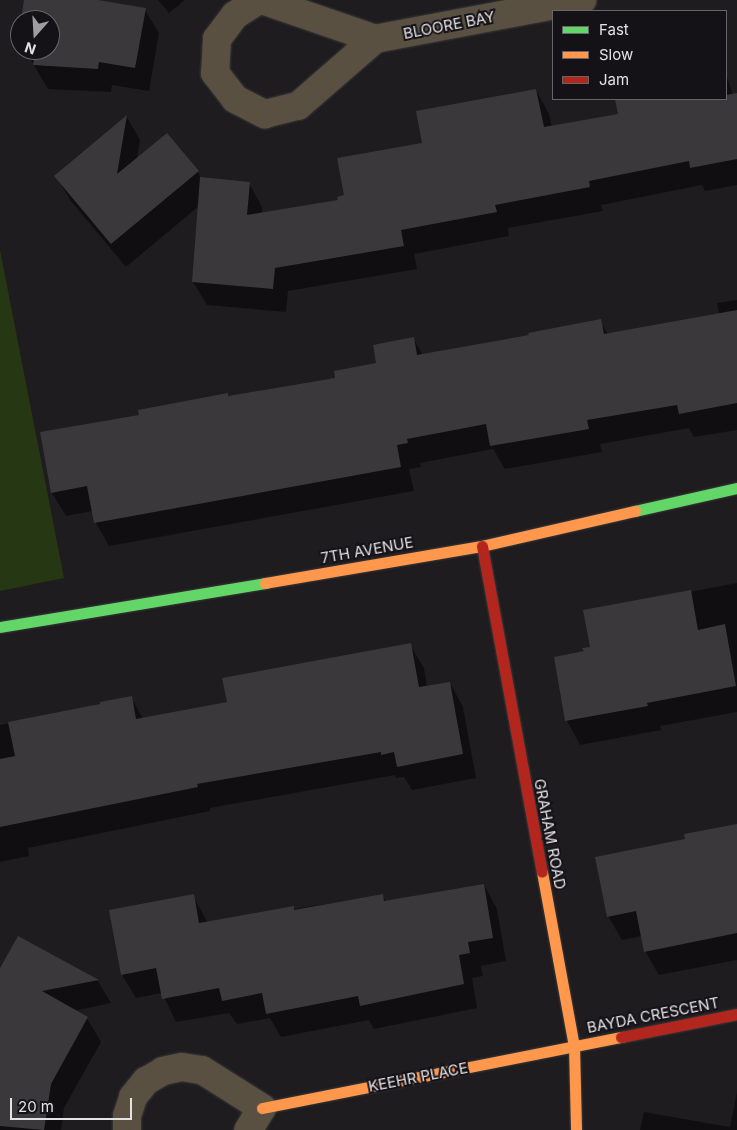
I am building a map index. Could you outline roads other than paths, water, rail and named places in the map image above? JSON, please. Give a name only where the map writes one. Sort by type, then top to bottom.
[{"type":"street","name":"BLOORE BAY","points":[[375,39],[298,106],[265,114],[235,99],[215,73],[216,38],[235,15],[261,0],[375,39],[582,0]]},
{"type":"street","name":"7TH AVENUE","points":[[0,627],[482,546],[737,488]]},
{"type":"street","name":"GRAHAM ROAD","points":[[482,546],[574,1046],[576,1130]]},
{"type":"street","name":"BAYDA CRESCENT","points":[[574,1046],[737,1014]]},
{"type":"street","name":"KEEHR PLACE","points":[[127,1130],[127,1116],[133,1097],[146,1081],[163,1071],[182,1067],[202,1070],[255,1119],[574,1046]]}]
